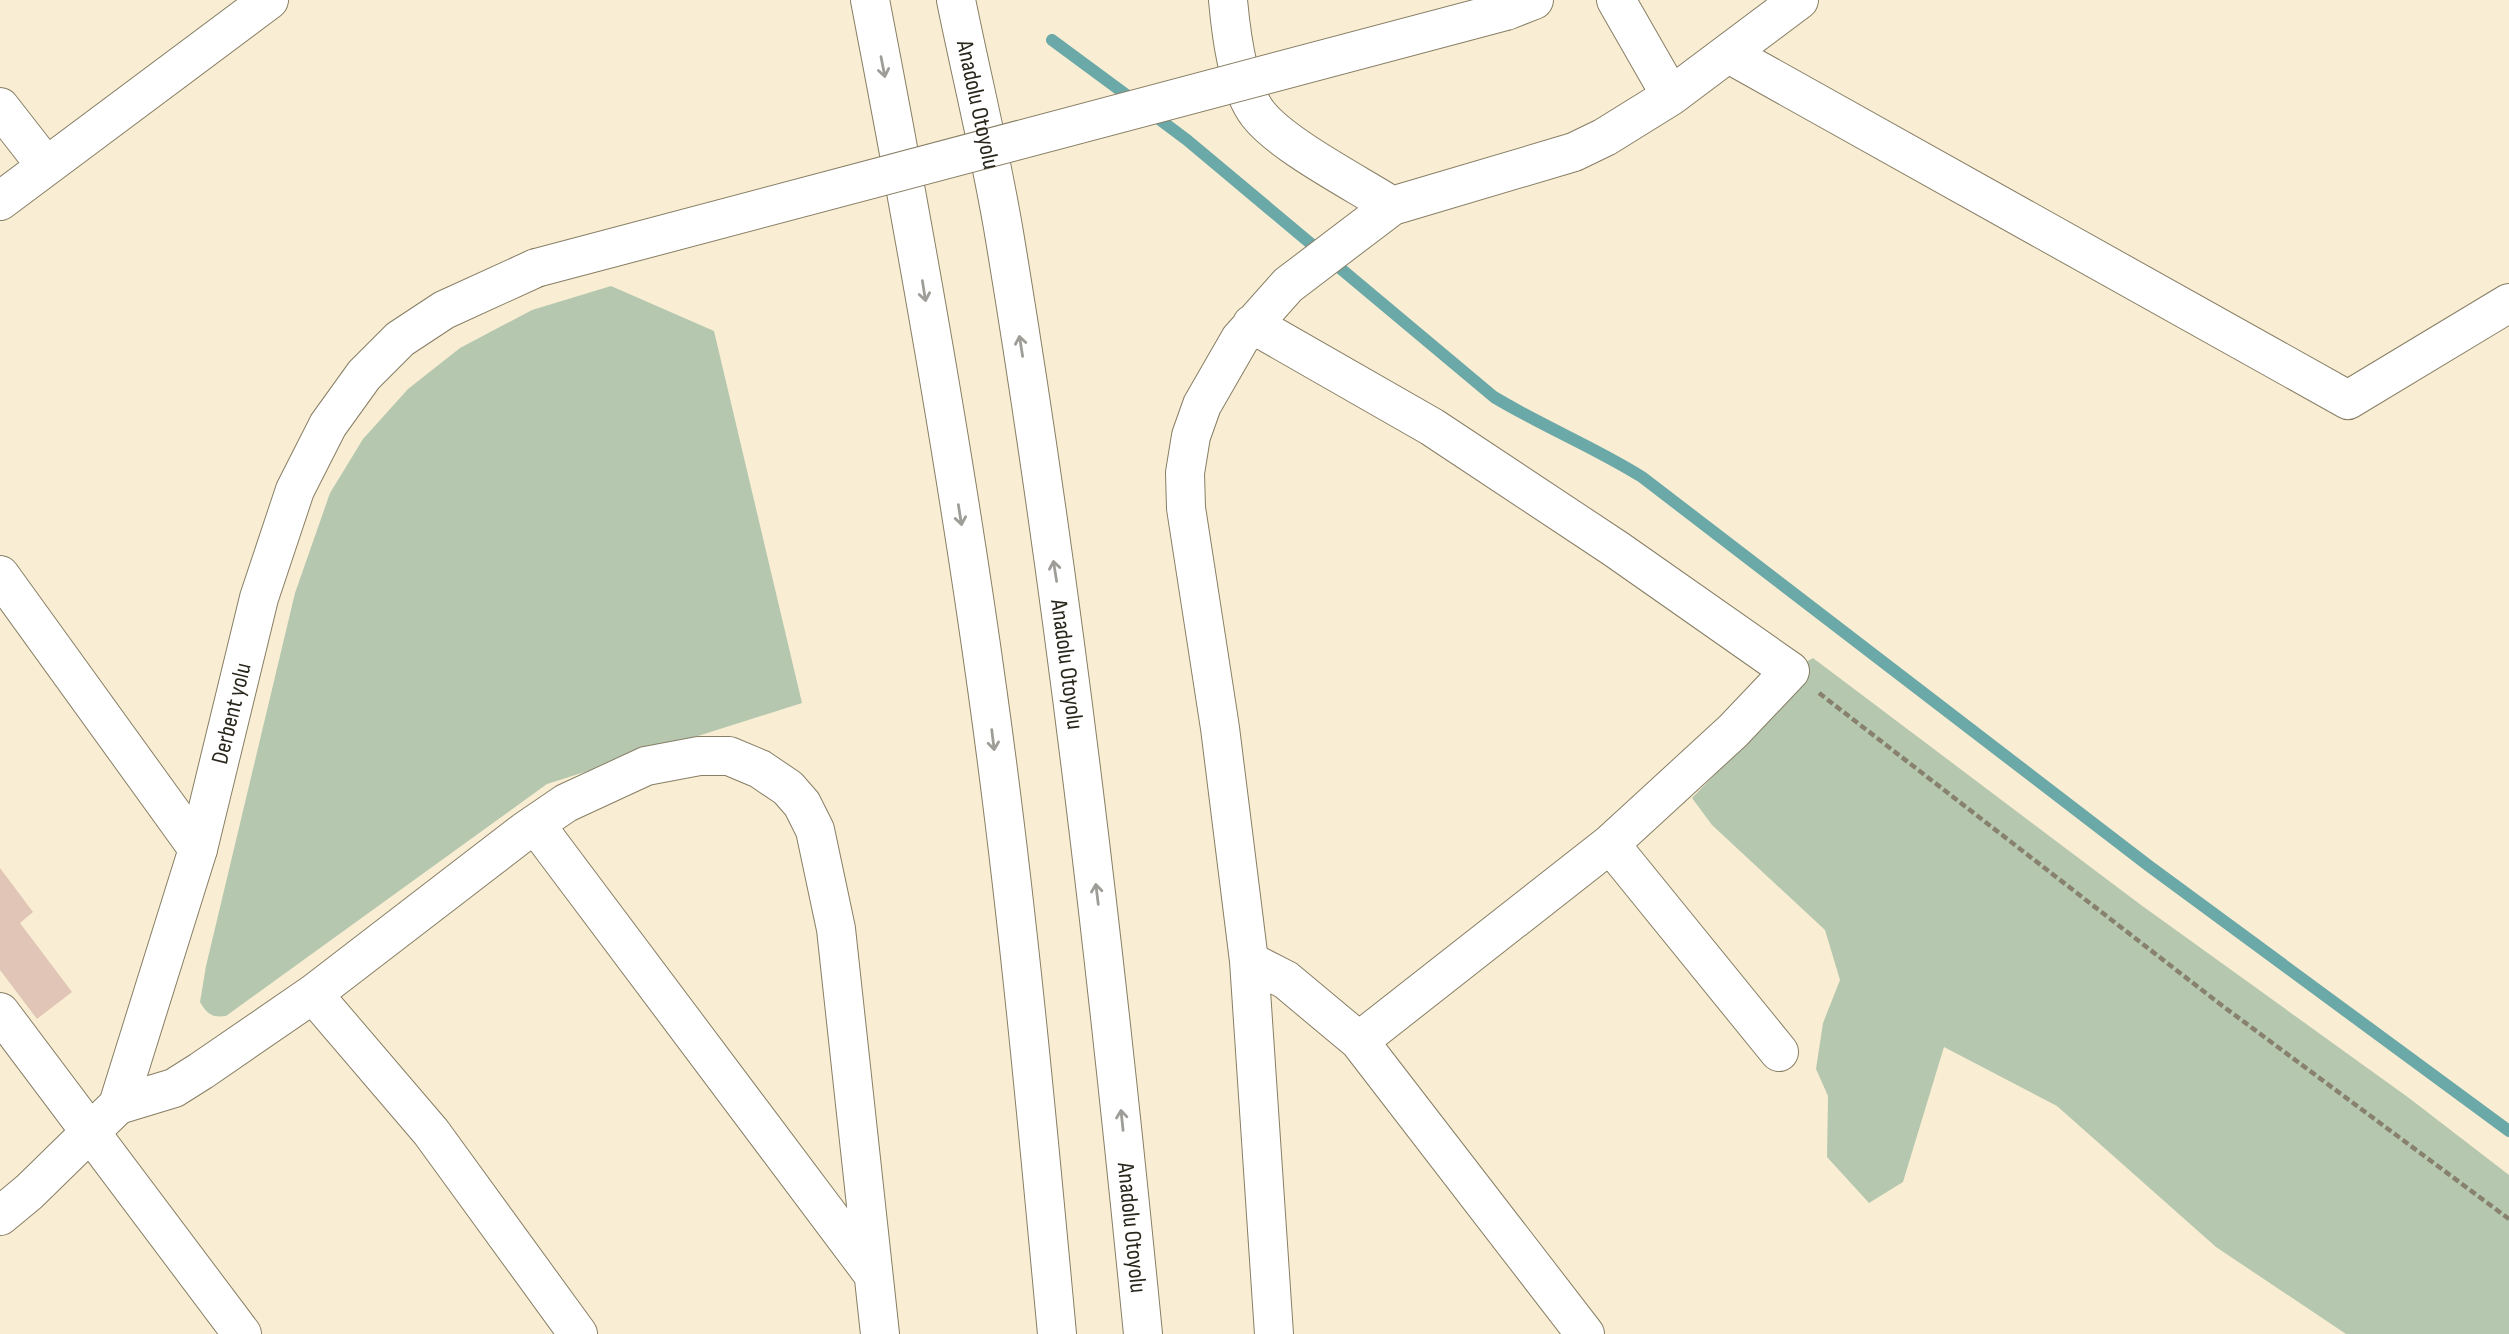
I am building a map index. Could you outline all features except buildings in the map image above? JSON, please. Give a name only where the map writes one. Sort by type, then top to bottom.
[{"type":"main road","points":[[0,201],[268,0]]},
{"type":"main road","points":[[870,0],[913,220],[987,688],[1030,1044],[1057,1334]]},
{"type":"main road","name":"Anadolu Otoyolu","points":[[956,0],[1004,236],[1070,671],[1113,1025],[1143,1334]]},
{"type":"main road","points":[[1228,0],[1231,32],[1240,69],[1247,93],[1257,113],[1275,132],[1392,206]]},
{"type":"main road","points":[[1616,0],[1671,96]]},
{"type":"main road","points":[[1274,1334],[1249,961],[1220,728],[1186,508],[1185,473],[1191,436],[1202,405],[1220,370],[1252,324],[1287,285],[1392,206],[1574,152],[1605,137],[1671,96],[1799,0]]},
{"type":"main road","name":"Derbent yolu","points":[[0,1216],[118,1105],[198,849],[259,598],[295,490],[328,425],[364,375],[400,340],[443,310],[536,268],[1520,6]]},
{"type":"main road","points":[[1729,54],[2348,400],[2509,303]]},
{"type":"main road","points":[[0,107],[46,166]]},
{"type":"main road","points":[[1252,324],[1442,434],[1790,671],[1733,731],[1610,844],[1359,1041]]},
{"type":"main road","points":[[0,575],[198,849]]},
{"type":"main road","points":[[118,1105],[174,1088],[313,994],[535,824],[578,797],[646,766],[699,757],[729,757],[760,769],[788,788],[802,804],[815,830],[836,929],[880,1334]]},
{"type":"main road","points":[[535,824],[873,1273]]},
{"type":"main road","points":[[1610,844],[1779,1052]]},
{"type":"main road","points":[[1249,961],[1286,980],[1359,1041],[1585,1334]]},
{"type":"main road","points":[[313,994],[431,1132],[578,1334]]},
{"type":"main road","points":[[0,1012],[242,1334]]},
{"type":"path","points":[[1790,671],[2220,1004],[2509,1219]]},
{"type":"green space","points":[[611,286],[714,331],[802,703],[547,784],[226,1016],[210,1014],[200,1002],[206,966],[295,593],[330,493],[363,439],[408,389],[460,348],[532,310]]},
{"type":"green space","points":[[1813,658],[2141,905],[2409,1098],[2509,1175],[2509,1334],[2346,1334],[2216,1247],[2057,1106],[1944,1047],[1903,1182],[1869,1203],[1827,1157],[1828,1096],[1816,1069],[1823,1023],[1840,980],[1825,930],[1712,825],[1692,798],[1772,716],[1790,671]]},
{"type":"waterway","points":[[1052,40],[1136,102]]},
{"type":"waterway","points":[[1151,113],[1187,140],[1494,397],[1642,477],[2149,866],[2509,1131]]}]
